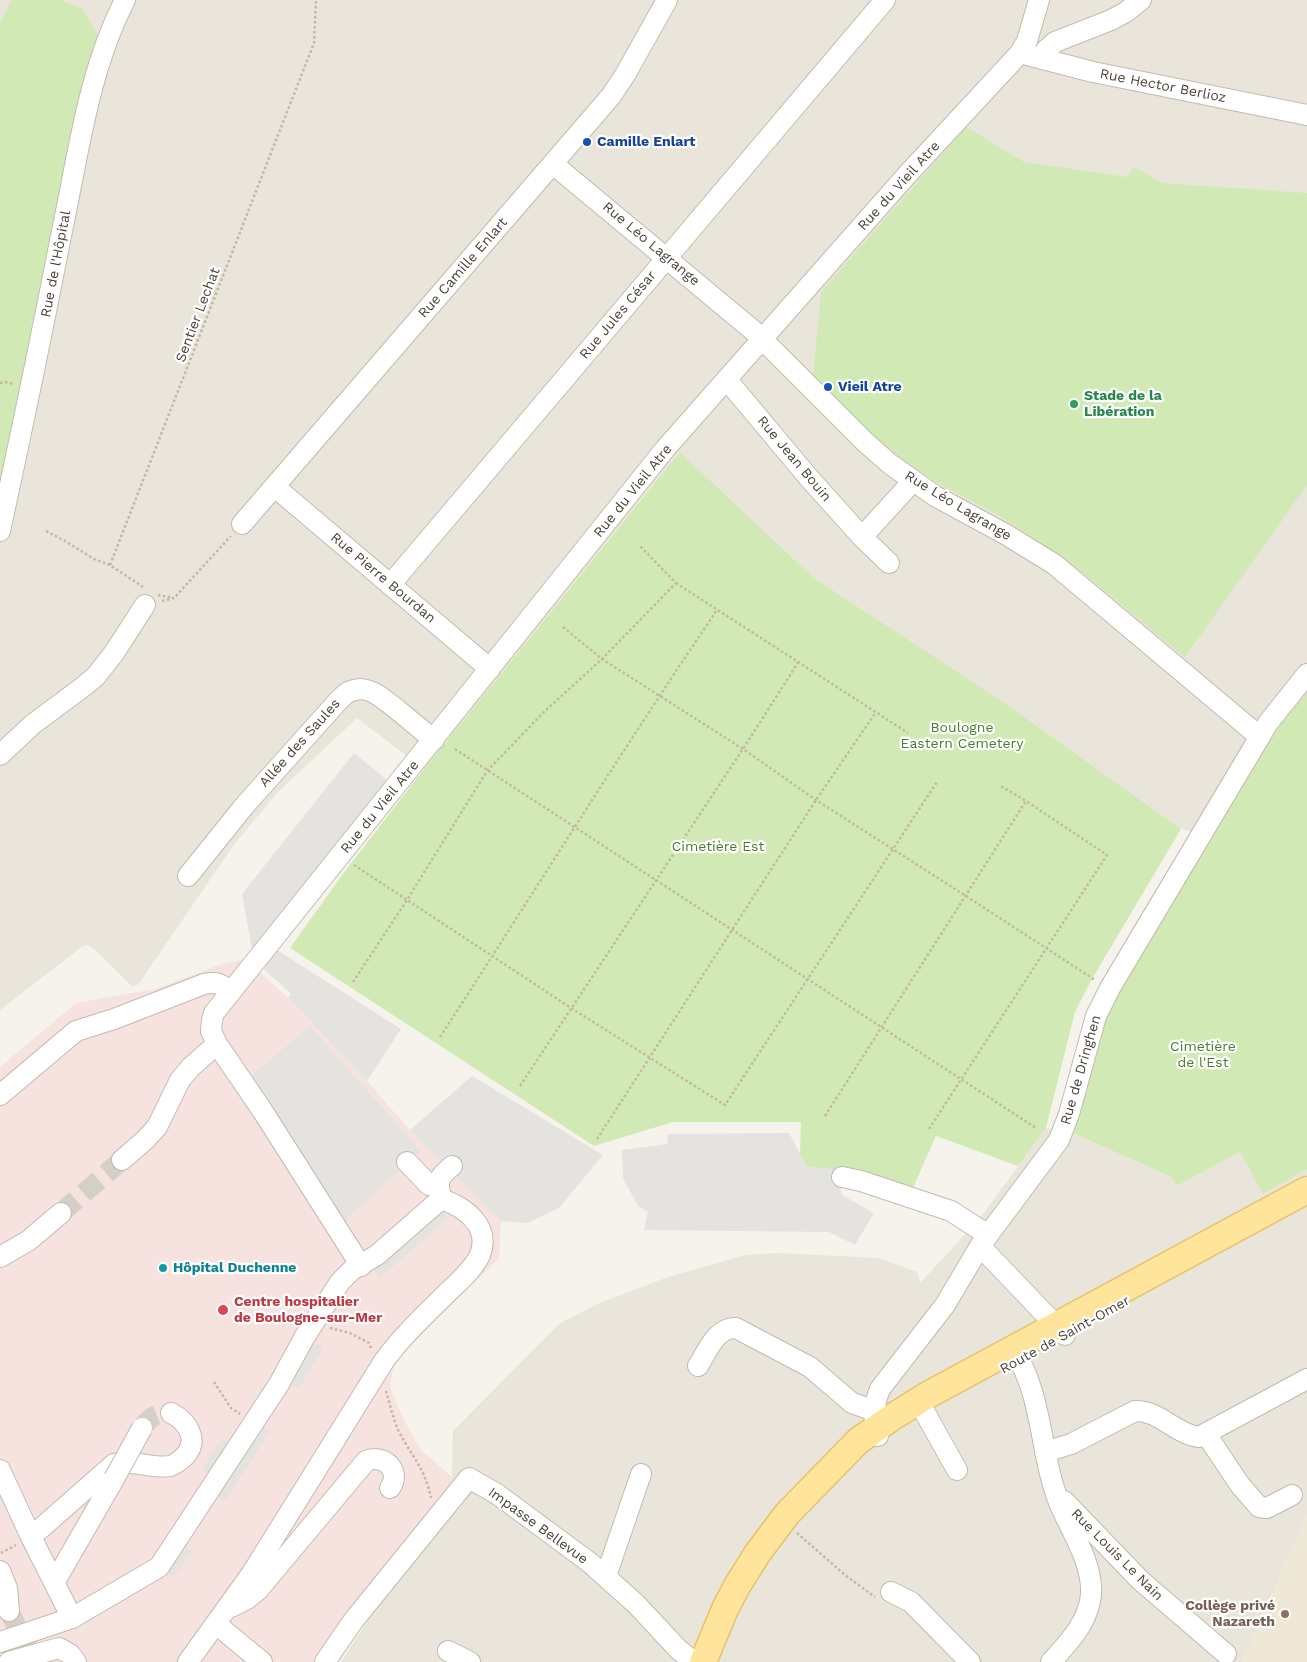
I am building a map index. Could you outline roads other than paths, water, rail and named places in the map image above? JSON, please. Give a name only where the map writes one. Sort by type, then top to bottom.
[{"type":"main road","points":[[1060,1330],[1307,1190]]},
{"type":"main road","name":"Route de Saint-Omer","points":[[876,1425],[900,1422],[924,1411],[1060,1330],[1307,1201]]},
{"type":"main road","name":"Route de Saint-Omer","points":[[703,1662],[725,1609],[757,1554],[782,1521],[826,1474],[876,1425],[914,1403],[1017,1354]]},
{"type":"street","name":"Rue de l'Hôpital","points":[[0,531],[24,427],[89,102],[105,47],[125,0]]},
{"type":"street","name":"Rue Camille Enlart","points":[[242,524],[617,89],[667,0]]},
{"type":"street","name":"Rue Jules César","points":[[390,585],[886,0]]},
{"type":"street","name":"Rue du Vieil Atre","points":[[217,1044],[211,1031],[212,1020],[217,1008],[434,740],[665,449],[906,176],[1020,53],[1027,41],[1039,0]]},
{"type":"street","points":[[1042,59],[1046,50],[1055,42],[1111,20],[1126,12],[1141,0]]},
{"type":"street","name":"Rue Hector Berlioz","points":[[1020,53],[1093,72],[1307,115]]},
{"type":"street","name":"Rue Léo Lagrange","points":[[553,164],[763,339],[870,446],[912,481],[935,496],[1005,534],[1059,568],[1260,737]]},
{"type":"street","name":"Rue Jean Bouin","points":[[727,380],[809,478],[889,564]]},
{"type":"street","points":[[862,537],[912,481]]},
{"type":"street","name":"Rue Pierre Bourdan","points":[[275,487],[490,669]]},
{"type":"street","points":[[0,755],[33,724],[96,676],[114,653],[149,596]]},
{"type":"street","name":"Rue de Dringhen","points":[[876,1425],[880,1389],[944,1305],[984,1241],[1059,1140],[1069,1114],[1096,1016],[1110,988],[1272,716],[1307,674]]},
{"type":"street","name":"Allée des Saules","points":[[188,876],[245,805],[348,692],[361,689],[377,694],[434,740]]},
{"type":"street","points":[[0,1096],[76,1031],[114,1019],[204,984],[216,982],[231,991]]},
{"type":"street","points":[[122,1160],[157,1127],[180,1080],[191,1067],[217,1044],[262,1110],[361,1266]]},
{"type":"street","points":[[188,1662],[267,1549],[394,1347],[466,1274],[480,1254],[482,1247],[480,1228],[472,1216],[429,1185],[407,1162]]},
{"type":"street","points":[[440,1192],[438,1182],[442,1175],[452,1166]]},
{"type":"street","points":[[842,1176],[944,1208],[960,1215],[1060,1330]]},
{"type":"street","points":[[0,1653],[42,1638],[72,1618],[159,1567],[279,1384],[315,1320],[340,1282],[352,1270],[377,1255],[440,1192]]},
{"type":"street","points":[[0,1257],[28,1241],[61,1213]]},
{"type":"street","points":[[698,1366],[718,1335],[727,1329],[736,1328],[810,1367],[876,1425]]},
{"type":"street","points":[[1017,1354],[1034,1393],[1055,1492],[1086,1561],[1091,1587],[1087,1612],[1081,1626],[1051,1662]]},
{"type":"street","points":[[1045,1452],[1071,1444],[1135,1411],[1154,1415],[1188,1434],[1199,1437],[1307,1379]]},
{"type":"street","points":[[924,1411],[957,1470]]},
{"type":"street","points":[[31,1537],[109,1468],[120,1463],[130,1462],[165,1466],[176,1464],[191,1446],[190,1433],[185,1423],[171,1413]]},
{"type":"street","points":[[54,1583],[142,1428]]},
{"type":"street","points":[[1206,1434],[1240,1485],[1259,1507],[1267,1508],[1292,1494]]},
{"type":"street","points":[[221,1616],[258,1590],[366,1461],[372,1458],[379,1458],[390,1465],[394,1475],[393,1485],[390,1488]]},
{"type":"street","points":[[0,1470],[72,1618]]},
{"type":"street","points":[[606,1576],[641,1474]]},
{"type":"street","name":"Impasse Bellevue","points":[[326,1662],[353,1621],[469,1478],[489,1489],[560,1539],[606,1576],[636,1604],[678,1649],[694,1662]]},
{"type":"street","name":"Rue Louis Le Nain","points":[[1055,1492],[1140,1580],[1226,1654]]},
{"type":"street","points":[[0,1571],[7,1588],[9,1610]]},
{"type":"street","points":[[891,1592],[911,1602],[970,1662]]},
{"type":"street","points":[[221,1616],[244,1655],[262,1662]]},
{"type":"street","points":[[0,1642],[72,1618]]},
{"type":"street","points":[[9,1662],[59,1648],[70,1654],[76,1662]]},
{"type":"street","points":[[448,1651],[470,1662]]},
{"type":"tunnel","points":[[61,1213],[122,1160]]},
{"type":"tunnel","points":[[142,1428],[154,1416],[162,1413],[171,1413]]},
{"type":"tunnel","points":[[9,1611],[35,1660]]},
{"type":"place","name":"Camille Enlart","points":[[587,142]]},
{"type":"place","name":"Vieil Atre","points":[[828,387]]},
{"type":"place","name":"Stade de la Libération","points":[[1074,404]]},
{"type":"place","name":"Hôpital Duchenne","points":[[163,1268]]},
{"type":"place","name":"Centre hospitalier de Boulogne-sur-Mer","points":[[223,1310]]},
{"type":"place","name":"Collège privé Nazareth","points":[[1285,1614]]},
{"type":"park label","name":"Boulogne Eastern Cemetery","points":[[962,736]]},
{"type":"park label","name":"Cimetière Est","points":[[718,847]]},
{"type":"park label","name":"Cimetière de l'Est","points":[[1203,1056]]}]
